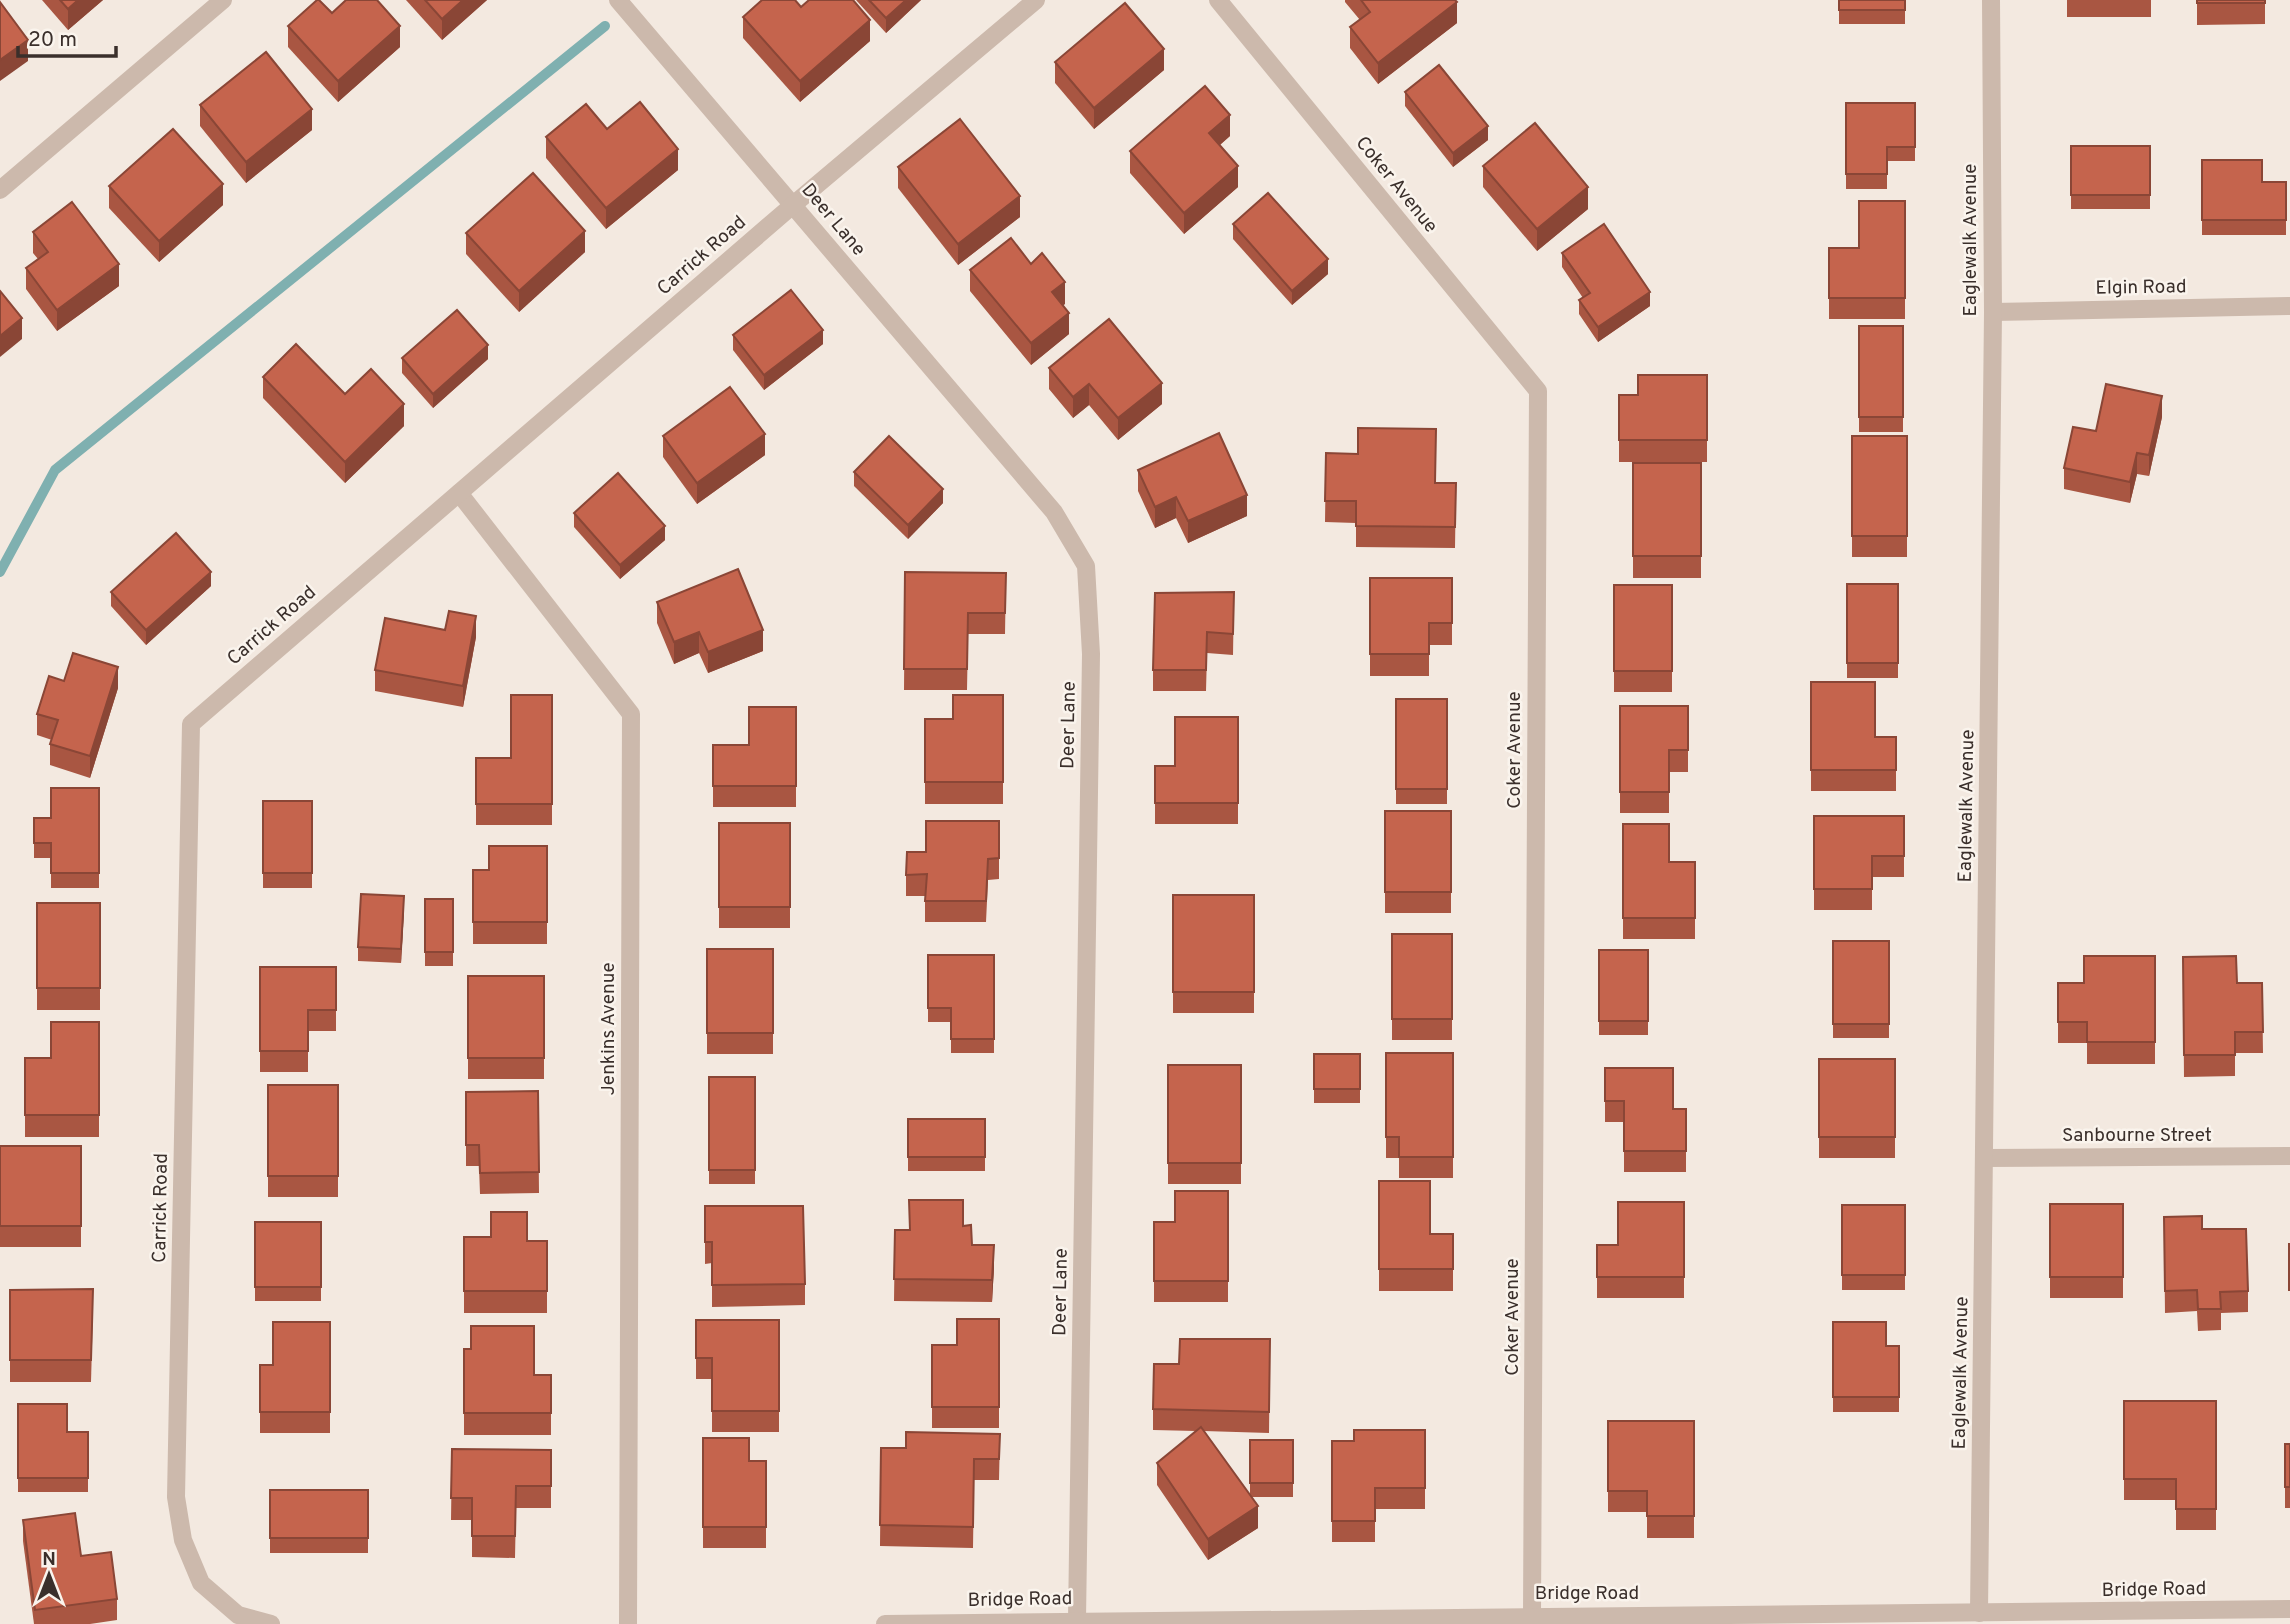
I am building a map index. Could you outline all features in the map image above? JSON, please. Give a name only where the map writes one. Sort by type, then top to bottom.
[{"type":"street","points":[[0,190],[223,0]]},
{"type":"street","name":"Deer Lane","points":[[618,0],[1054,512],[1086,566],[1091,654],[1077,1620]]},
{"type":"street","name":"Carrick Road","points":[[271,1624],[238,1615],[201,1583],[183,1540],[176,1497],[191,724],[793,205],[1037,0]]},
{"type":"street","name":"Coker Avenue","points":[[1218,0],[1538,391],[1532,1615]]},
{"type":"street","name":"Eaglewalk Avenue","points":[[1979,1613],[1993,312],[1991,0]]},
{"type":"street","name":"Elgin Road","points":[[1993,312],[2290,306]]},
{"type":"street","name":"Jenkins Avenue","points":[[459,493],[631,714],[628,1624]]},
{"type":"street","name":"Sanbourne Street","points":[[1985,1158],[2290,1156]]},
{"type":"street","name":"Bridge Road","points":[[885,1624],[2290,1609]]},
{"type":"building","points":[[60,0],[78,0],[68,9]]},
{"type":"building","points":[[317,0],[332,13],[346,0],[377,0],[400,26],[338,81],[288,26]]},
{"type":"building","points":[[425,0],[463,0],[442,19]]},
{"type":"building","points":[[762,0],[795,0],[801,7],[809,0],[853,0],[870,20],[800,81],[743,17]]},
{"type":"building","points":[[869,0],[906,0],[886,18]]},
{"type":"building","points":[[1361,0],[1457,2],[1378,63],[1350,27],[1370,12]]},
{"type":"building","points":[[1839,0],[1905,0],[1905,10],[1839,10]]},
{"type":"building","points":[[2197,0],[2265,0],[2265,3],[2197,3]]},
{"type":"building","points":[[0,2],[28,40],[0,60]]},
{"type":"building","points":[[1125,3],[1164,49],[1094,108],[1055,62]]},
{"type":"building","points":[[266,52],[312,109],[246,162],[200,105]]},
{"type":"building","points":[[1439,65],[1488,126],[1453,153],[1405,92]]},
{"type":"building","points":[[1205,86],[1230,115],[1209,133],[1238,166],[1184,213],[1130,151]]},
{"type":"building","points":[[640,102],[678,149],[606,208],[546,137],[586,104],[607,129]]},
{"type":"building","points":[[1846,103],[1915,103],[1915,147],[1887,147],[1887,174],[1846,174]]},
{"type":"building","points":[[960,119],[1020,196],[958,244],[898,167]]},
{"type":"building","points":[[1535,123],[1588,187],[1537,229],[1483,166]]},
{"type":"building","points":[[173,129],[223,184],[159,241],[109,186]]},
{"type":"building","points":[[2071,146],[2150,146],[2150,195],[2071,195]]},
{"type":"building","points":[[2202,160],[2262,160],[2262,182],[2286,182],[2286,220],[2202,220]]},
{"type":"building","points":[[533,173],[585,231],[519,291],[466,233]]},
{"type":"building","points":[[1268,193],[1328,259],[1292,291],[1233,224]]},
{"type":"building","points":[[1859,201],[1905,201],[1905,298],[1829,298],[1829,248],[1859,248]]},
{"type":"building","points":[[72,202],[119,264],[57,310],[26,268],[48,252],[33,232]]},
{"type":"building","points":[[1604,224],[1650,292],[1598,327],[1579,300],[1590,293],[1562,253]]},
{"type":"building","points":[[1011,238],[1031,264],[1042,253],[1065,282],[1052,292],[1069,313],[1031,343],[970,270]]},
{"type":"building","points":[[791,290],[823,330],[764,375],[733,335]]},
{"type":"building","points":[[0,291],[22,318],[0,336]]},
{"type":"building","points":[[457,310],[488,345],[433,394],[402,358]]},
{"type":"building","points":[[1109,319],[1162,383],[1118,418],[1089,384],[1073,397],[1049,368]]},
{"type":"building","points":[[1859,326],[1903,326],[1903,417],[1859,417]]},
{"type":"building","points":[[296,344],[345,394],[371,369],[404,404],[345,462],[263,377]]},
{"type":"building","points":[[1638,375],[1707,375],[1707,440],[1619,440],[1619,395],[1638,395]]},
{"type":"building","points":[[2106,384],[2162,396],[2149,455],[2137,453],[2130,482],[2064,468],[2073,427],[2096,431]]},
{"type":"building","points":[[730,387],[765,434],[697,483],[663,436]]},
{"type":"building","points":[[1358,428],[1436,429],[1435,483],[1456,483],[1455,527],[1356,526],[1356,501],[1325,501],[1326,453],[1358,454]]},
{"type":"building","points":[[1219,433],[1247,495],[1188,521],[1176,497],[1155,507],[1138,470]]},
{"type":"building","points":[[889,436],[943,489],[908,525],[854,472]]},
{"type":"building","points":[[1852,436],[1907,436],[1907,536],[1852,536]]},
{"type":"building","points":[[1633,463],[1701,463],[1701,556],[1633,556]]},
{"type":"building","points":[[618,473],[665,526],[620,565],[574,513]]},
{"type":"building","points":[[176,533],[211,572],[146,630],[111,592]]},
{"type":"building","points":[[738,569],[763,630],[708,652],[699,632],[674,642],[657,602]]},
{"type":"building","points":[[905,572],[1006,573],[1005,613],[968,613],[967,669],[904,669]]},
{"type":"building","points":[[1370,578],[1452,578],[1452,623],[1429,623],[1429,654],[1370,654]]},
{"type":"building","points":[[1847,584],[1898,584],[1898,663],[1847,663]]},
{"type":"building","points":[[1614,585],[1672,585],[1672,671],[1614,671]]},
{"type":"building","points":[[1234,592],[1233,634],[1207,632],[1206,670],[1153,670],[1155,593]]},
{"type":"building","points":[[449,611],[476,616],[463,686],[375,670],[385,618],[445,630]]},
{"type":"building","points":[[73,653],[118,667],[90,756],[50,744],[58,720],[37,714],[49,676],[64,681]]},
{"type":"building","points":[[1811,682],[1875,682],[1875,737],[1896,737],[1896,770],[1811,770]]},
{"type":"building","points":[[511,695],[552,695],[552,804],[476,804],[476,758],[511,758]]},
{"type":"building","points":[[953,695],[1003,695],[1003,782],[925,782],[925,719],[953,719]]},
{"type":"building","points":[[1396,699],[1447,699],[1447,789],[1396,789]]},
{"type":"building","points":[[1620,706],[1688,706],[1688,750],[1669,750],[1669,792],[1620,792]]},
{"type":"building","points":[[749,707],[796,707],[796,786],[713,786],[713,745],[749,745]]},
{"type":"building","points":[[1175,717],[1238,717],[1238,803],[1155,803],[1155,766],[1175,766]]},
{"type":"building","points":[[51,788],[99,788],[99,873],[51,873],[51,843],[34,843],[34,818],[51,818]]},
{"type":"building","points":[[263,801],[312,801],[312,873],[263,873]]},
{"type":"building","points":[[1385,811],[1451,811],[1451,892],[1385,892]]},
{"type":"building","points":[[1814,816],[1904,816],[1904,856],[1872,856],[1872,889],[1814,889]]},
{"type":"building","points":[[926,821],[999,821],[999,858],[988,859],[986,901],[925,901],[927,874],[906,875],[907,852],[926,852]]},
{"type":"building","points":[[719,823],[790,823],[790,907],[719,907]]},
{"type":"building","points":[[1623,824],[1669,824],[1669,862],[1695,862],[1695,918],[1623,918]]},
{"type":"building","points":[[489,846],[547,846],[547,922],[473,922],[473,870],[489,870]]},
{"type":"building","points":[[361,894],[404,896],[401,949],[358,947]]},
{"type":"building","points":[[1173,895],[1254,895],[1254,992],[1173,992]]},
{"type":"building","points":[[425,899],[453,899],[453,952],[425,952]]},
{"type":"building","points":[[37,903],[100,903],[100,988],[37,988]]},
{"type":"building","points":[[1392,934],[1452,934],[1452,1019],[1392,1019]]},
{"type":"building","points":[[1833,941],[1889,941],[1889,1024],[1833,1024]]},
{"type":"building","points":[[707,949],[773,949],[773,1033],[707,1033]]},
{"type":"building","points":[[1599,950],[1648,950],[1648,1021],[1599,1021]]},
{"type":"building","points":[[928,955],[994,955],[994,1039],[951,1039],[951,1008],[928,1008]]},
{"type":"building","points":[[2084,956],[2155,956],[2155,1042],[2087,1042],[2087,1022],[2058,1022],[2058,983],[2084,983]]},
{"type":"building","points":[[2236,956],[2237,983],[2262,983],[2263,1032],[2235,1032],[2235,1055],[2184,1055],[2183,957]]},
{"type":"building","points":[[260,967],[336,967],[336,1010],[308,1010],[308,1051],[260,1051]]},
{"type":"building","points":[[468,976],[544,976],[544,1058],[468,1058]]},
{"type":"building","points":[[51,1022],[99,1022],[99,1115],[25,1115],[25,1058],[51,1058]]},
{"type":"building","points":[[1386,1053],[1453,1053],[1453,1157],[1399,1157],[1399,1137],[1386,1137]]},
{"type":"building","points":[[1314,1054],[1360,1054],[1360,1089],[1314,1089]]},
{"type":"building","points":[[1819,1059],[1895,1059],[1895,1137],[1819,1137]]},
{"type":"building","points":[[1168,1065],[1241,1065],[1241,1163],[1168,1163]]},
{"type":"building","points":[[1605,1068],[1673,1068],[1673,1109],[1686,1109],[1686,1151],[1624,1151],[1624,1101],[1605,1101]]},
{"type":"building","points":[[709,1077],[755,1077],[755,1170],[709,1170]]},
{"type":"building","points":[[268,1085],[338,1085],[338,1176],[268,1176]]},
{"type":"building","points":[[538,1091],[539,1172],[480,1173],[479,1145],[466,1145],[466,1092]]},
{"type":"building","points":[[908,1119],[985,1119],[985,1157],[908,1157]]},
{"type":"building","points":[[0,1146],[81,1146],[81,1226],[0,1226]]},
{"type":"building","points":[[1379,1181],[1430,1181],[1430,1234],[1453,1234],[1453,1269],[1379,1269]]},
{"type":"building","points":[[1175,1191],[1228,1191],[1228,1281],[1154,1281],[1154,1222],[1175,1222]]},
{"type":"building","points":[[909,1200],[963,1200],[963,1226],[971,1225],[972,1245],[994,1245],[992,1280],[894,1279],[895,1230],[910,1230]]},
{"type":"building","points":[[1618,1202],[1684,1202],[1684,1277],[1597,1277],[1597,1245],[1618,1245]]},
{"type":"building","points":[[2050,1204],[2123,1204],[2123,1277],[2050,1277]]},
{"type":"building","points":[[1842,1205],[1905,1205],[1905,1275],[1842,1275]]},
{"type":"building","points":[[705,1206],[803,1206],[805,1284],[712,1285],[712,1242],[705,1242]]},
{"type":"building","points":[[491,1212],[527,1212],[527,1241],[547,1241],[547,1291],[464,1291],[464,1237],[491,1237]]},
{"type":"building","points":[[2202,1216],[2202,1229],[2246,1229],[2248,1291],[2220,1292],[2221,1309],[2198,1309],[2197,1290],[2165,1291],[2164,1217]]},
{"type":"building","points":[[255,1222],[321,1222],[321,1287],[255,1287]]},
{"type":"building","points":[[2290,1244],[2290,1290],[2289,1290]]},
{"type":"building","points":[[93,1289],[91,1360],[10,1360],[10,1290]]},
{"type":"building","points":[[957,1319],[999,1319],[999,1407],[932,1407],[932,1345],[957,1345]]},
{"type":"building","points":[[696,1320],[779,1320],[779,1411],[712,1411],[712,1358],[696,1358]]},
{"type":"building","points":[[273,1322],[330,1322],[330,1412],[260,1412],[260,1365],[273,1365]]},
{"type":"building","points":[[1833,1322],[1886,1322],[1886,1346],[1899,1346],[1899,1397],[1833,1397]]},
{"type":"building","points":[[471,1326],[534,1326],[534,1375],[551,1375],[551,1413],[464,1413],[464,1349],[471,1349]]},
{"type":"building","points":[[1180,1339],[1270,1339],[1269,1412],[1153,1409],[1154,1364],[1179,1364]]},
{"type":"building","points":[[2124,1401],[2216,1401],[2216,1509],[2176,1509],[2176,1479],[2124,1479]]},
{"type":"building","points":[[18,1404],[67,1404],[67,1432],[88,1432],[88,1478],[18,1478]]},
{"type":"building","points":[[1608,1421],[1694,1421],[1694,1516],[1647,1516],[1647,1491],[1608,1491]]},
{"type":"building","points":[[1201,1427],[1258,1506],[1208,1539],[1157,1463]]},
{"type":"building","points":[[1354,1430],[1425,1430],[1425,1488],[1375,1488],[1375,1521],[1332,1521],[1332,1441],[1354,1441]]},
{"type":"building","points":[[906,1432],[1000,1434],[999,1459],[974,1459],[973,1527],[880,1525],[881,1448],[906,1448]]},
{"type":"building","points":[[703,1438],[749,1438],[749,1461],[766,1461],[766,1527],[703,1527]]},
{"type":"building","points":[[1250,1440],[1293,1440],[1293,1483],[1250,1483]]},
{"type":"building","points":[[2285,1444],[2290,1444],[2290,1487],[2285,1487]]},
{"type":"building","points":[[452,1449],[551,1450],[551,1486],[516,1486],[515,1536],[472,1536],[472,1498],[451,1498]]},
{"type":"building","points":[[270,1490],[368,1490],[368,1538],[270,1538]]},
{"type":"building","points":[[75,1513],[81,1556],[111,1552],[117,1599],[35,1610],[23,1520]]},
{"type":"waterway","points":[[0,572],[55,470],[605,26]]}]
